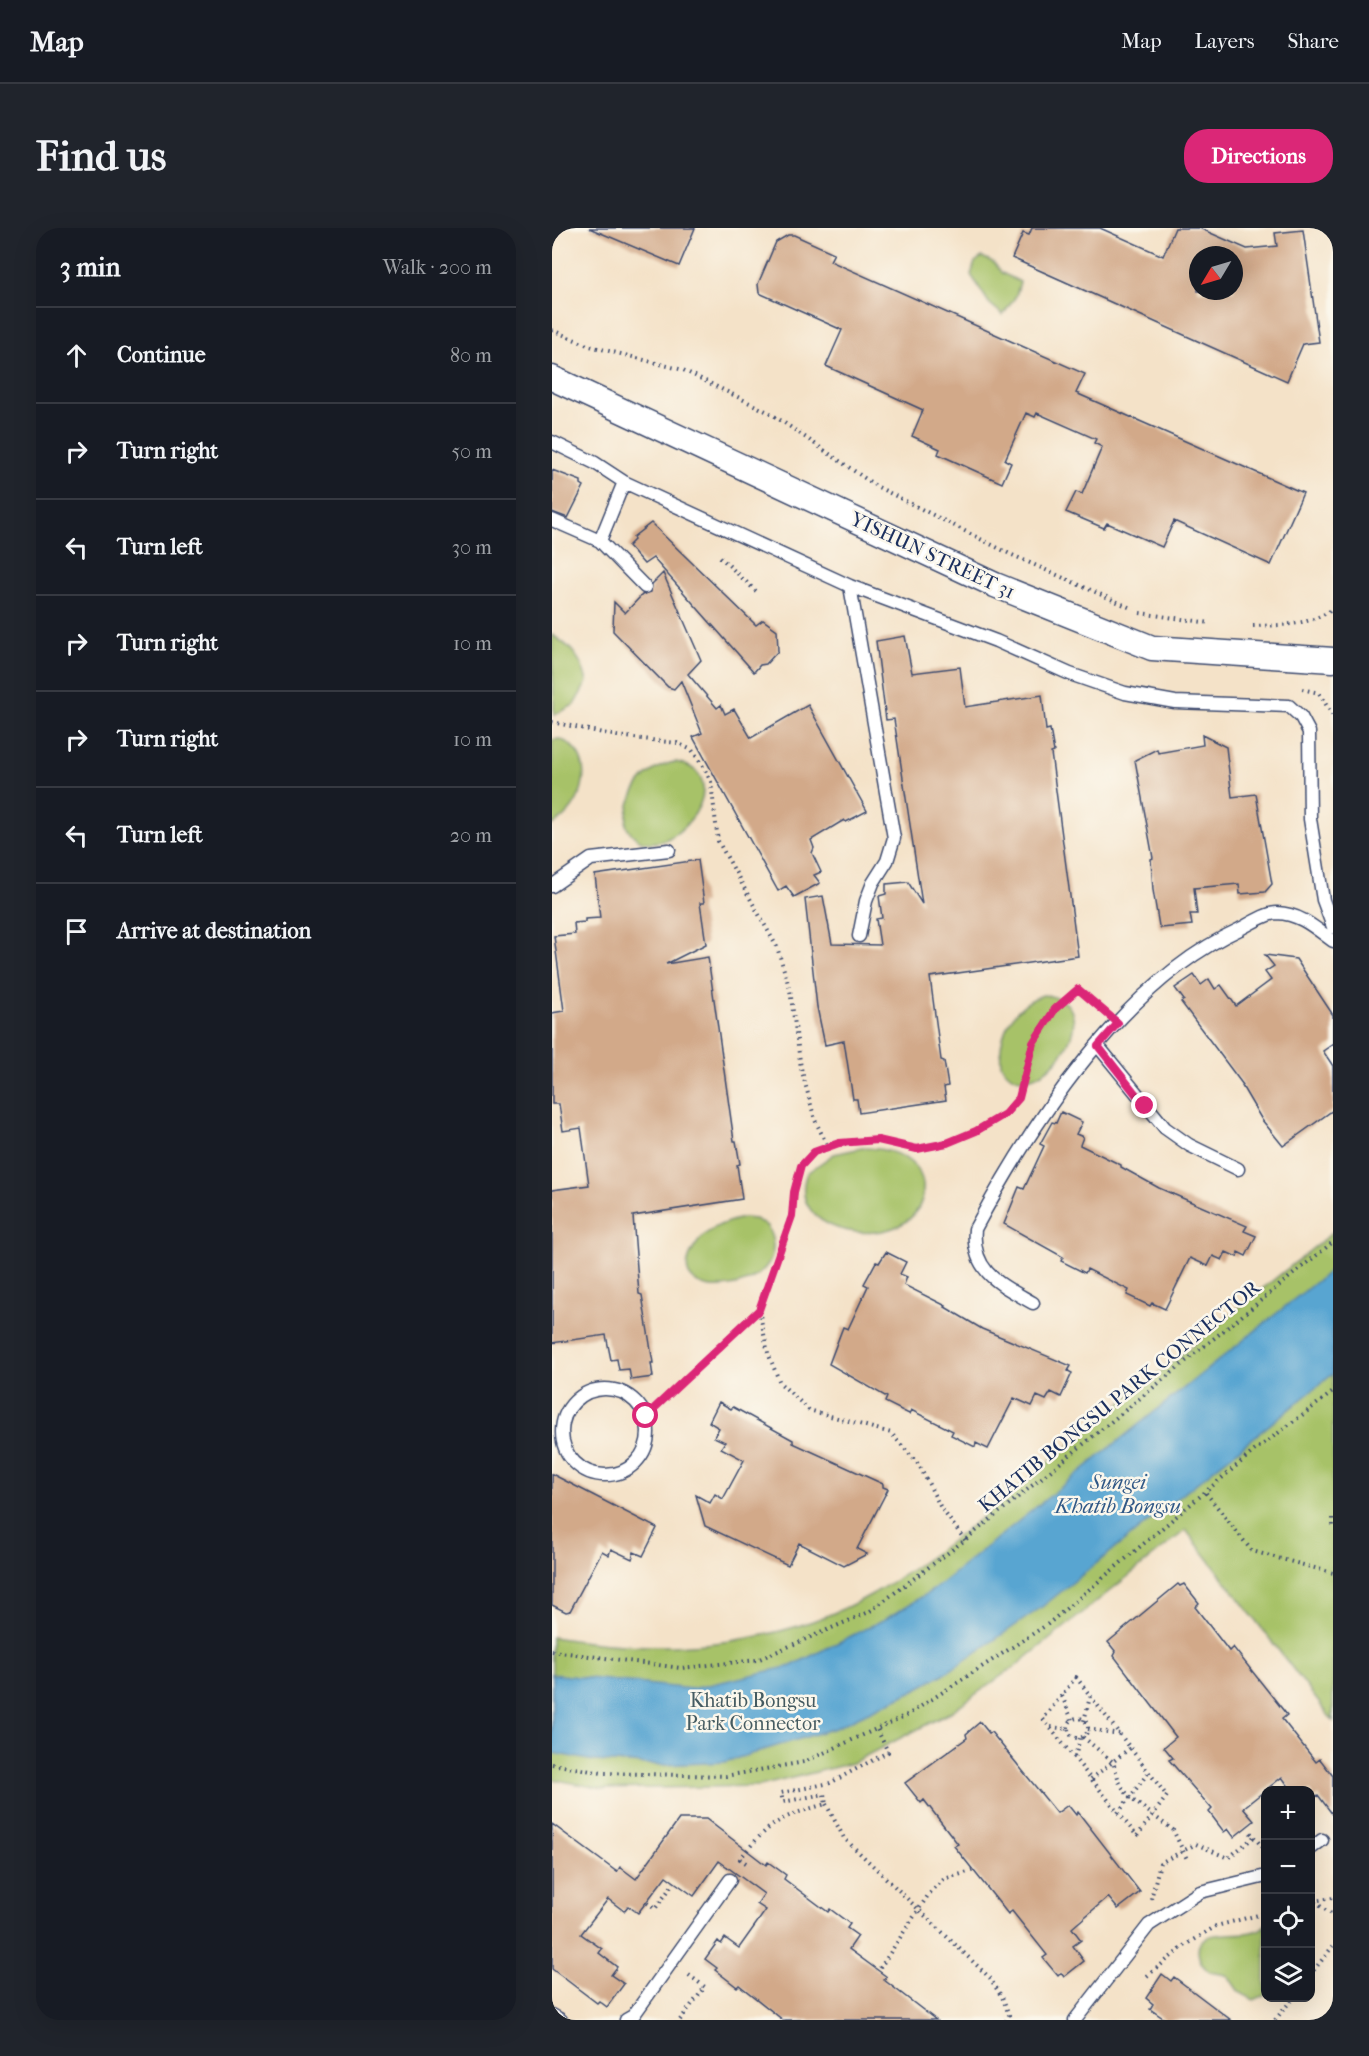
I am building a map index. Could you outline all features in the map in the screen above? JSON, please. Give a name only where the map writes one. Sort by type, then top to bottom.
[{"type":"street","name":"YISHUN STREET 31","points":[[552,378],[995,585],[1152,648],[1333,660]]},
{"type":"lane","points":[[552,442],[595,463],[624,482],[850,585],[996,641],[1070,674],[1125,693],[1175,702],[1289,706],[1301,717],[1309,732],[1310,819],[1323,900],[1333,927]]},
{"type":"lane","points":[[600,541],[624,482]]},
{"type":"lane","points":[[552,520],[600,541],[645,587]]},
{"type":"lane","points":[[850,585],[894,838],[887,861],[873,883],[866,901],[859,936]]},
{"type":"lane","points":[[552,886],[591,859],[669,850]]},
{"type":"lane","points":[[1033,1303],[994,1280],[983,1266],[973,1246],[975,1229],[1042,1115],[1098,1046],[1133,1007],[1189,958],[1230,933],[1275,913],[1299,916],[1333,941]]},
{"type":"lane","points":[[1098,1046],[1166,1128],[1189,1145],[1238,1169]]},
{"type":"lane","points":[[611,1388],[626,1393],[638,1402],[646,1416],[649,1430],[647,1445],[640,1459],[629,1469],[615,1474],[599,1475],[585,1470],[573,1461],[564,1442],[558,1419],[582,1395],[596,1389],[611,1388]]},
{"type":"lane","points":[[552,1432],[564,1442]]},
{"type":"lane","points":[[1315,1846],[1322,1840]]},
{"type":"lane","points":[[1075,2020],[1149,1925],[1200,1892],[1261,1877]]},
{"type":"lane","points":[[626,2020],[633,2016],[730,1880]]},
{"type":"lane","points":[[552,2015],[561,2020]]},
{"type":"path","points":[[552,330],[590,346],[683,370],[770,413],[876,486],[1010,554],[1142,613],[1212,623]]},
{"type":"path","points":[[720,557],[759,594]]},
{"type":"path","points":[[1246,626],[1299,624],[1322,616],[1333,609]]},
{"type":"path","points":[[552,722],[617,736],[677,743],[692,750],[704,768],[711,782],[718,841],[777,947],[790,990],[801,1068],[815,1120],[828,1147]]},
{"type":"path","points":[[646,1416],[759,1310],[792,1216],[794,1192],[801,1166],[814,1152],[839,1143],[878,1140],[917,1149],[947,1143],[976,1131],[1005,1114],[1019,1098],[1033,1043],[1055,1009],[1078,989],[1118,1023]]},
{"type":"path","name":"KHATIB BONGSU PARK CONNECTOR","points":[[552,1651],[681,1668],[757,1660],[869,1612],[965,1540],[1333,1242]]},
{"type":"path","points":[[759,1310],[768,1353],[780,1383],[809,1410],[891,1433],[919,1465],[941,1508],[965,1540]]},
{"type":"path","points":[[552,1764],[602,1773],[726,1776],[804,1762],[909,1714],[1048,1624],[1254,1451],[1333,1392]]},
{"type":"path","points":[[1205,1492],[1252,1551],[1333,1573]]},
{"type":"path","points":[[1333,1518],[1333,1528]]},
{"type":"path","points":[[1076,1677],[1167,1796],[1137,1836],[1043,1719],[1062,1695],[1076,1677]]},
{"type":"path","points":[[1062,1695],[1072,1720],[1068,1729]]},
{"type":"path","points":[[1084,1721],[1090,1697]]},
{"type":"path","points":[[1072,1720],[1078,1718],[1084,1721],[1088,1729]]},
{"type":"path","points":[[1050,1727],[1068,1729]]},
{"type":"path","points":[[877,1729],[888,1752],[830,1784],[781,1793],[783,1802],[824,1794],[826,1804],[844,1838],[990,1978],[1003,1999],[1009,2015],[1006,2020]]},
{"type":"path","points":[[1068,1729],[1073,1737],[1082,1738],[1113,1762],[1120,1784],[1130,1798],[1173,1830],[1187,1860]]},
{"type":"path","points":[[1088,1729],[1120,1734]]},
{"type":"path","points":[[1074,1758],[1088,1729]]},
{"type":"path","points":[[1091,1779],[1130,1748]]},
{"type":"path","points":[[1118,1813],[1148,1773]]},
{"type":"path","points":[[746,1863],[741,1859],[758,1836],[788,1814],[826,1804]]},
{"type":"path","points":[[1250,1832],[1261,1845]]},
{"type":"path","points":[[1150,1905],[1160,1863],[1196,1844],[1228,1858],[1254,1837]]},
{"type":"path","points":[[880,1968],[917,1910],[944,1879],[975,1870]]},
{"type":"path","points":[[647,1903],[656,1909],[674,1883]]},
{"type":"path","points":[[1315,1900],[1333,1898]]},
{"type":"path","points":[[1315,1904],[1333,1915]]},
{"type":"path","points":[[1147,1976],[1183,1947],[1216,1926],[1261,1914]]},
{"type":"path","points":[[1315,1970],[1333,1946]]},
{"type":"path","points":[[680,2020],[705,1987],[686,1973],[692,1965]]},
{"type":"path","points":[[1275,2020],[1290,2002]]},
{"type":"green space","points":[[982,257],[993,262],[1002,273],[1020,282],[1016,296],[1003,315],[989,303],[971,275],[975,262]]},
{"type":"green space","points":[[552,635],[575,654],[587,682],[574,705],[554,715]]},
{"type":"green space","points":[[560,739],[572,747],[580,757],[583,782],[573,807],[552,825],[552,740]]},
{"type":"green space","points":[[676,762],[696,771],[703,786],[700,804],[689,821],[674,835],[656,842],[639,840],[626,825],[634,793],[646,776],[665,765]]},
{"type":"green space","points":[[1043,995],[1064,1002],[1073,1016],[1072,1034],[1062,1053],[1048,1068],[1032,1078],[1015,1077],[1001,1064],[1005,1031],[1023,1006]]},
{"type":"green space","points":[[862,1148],[878,1149],[901,1156],[908,1160],[921,1175],[922,1199],[912,1217],[894,1228],[872,1232],[850,1231],[828,1224],[812,1212],[804,1195],[807,1173],[834,1154]]},
{"type":"green space","points":[[744,1218],[755,1219],[767,1226],[773,1249],[766,1267],[750,1279],[730,1286],[710,1287],[694,1281],[687,1268],[698,1241],[715,1227]]},
{"type":"green space","name":"Khatib Bongsu Park Connector","points":[[1333,1232],[1333,1721],[1186,1530],[1021,1662],[949,1713],[852,1763],[760,1786],[603,1789],[552,1779],[552,1637],[634,1646],[717,1643],[798,1626],[837,1612],[874,1593],[927,1559],[978,1521]]},
{"type":"green space","points":[[1261,1928],[1261,1997],[1254,2000],[1239,1992],[1228,1976],[1206,1969],[1200,1959],[1199,1946],[1204,1939],[1212,1936]]},
{"type":"water","name":"Sungei Khatib Bongsu","points":[[1333,1268],[1333,1374],[1042,1607],[949,1671],[835,1728],[725,1762],[663,1765],[594,1761],[552,1753],[552,1674],[691,1689],[791,1666],[887,1618],[933,1590]]},
{"type":"building","points":[[589,228],[695,228],[679,266]]},
{"type":"building","points":[[1032,228],[1100,228],[1163,256],[1175,228],[1199,228],[1240,246],[1189,246],[1189,300],[1243,300],[1243,247],[1247,249],[1277,246],[1275,233],[1303,230],[1319,342],[1303,344],[1287,381],[1012,258],[1023,233],[1029,235]]},
{"type":"building","points":[[788,235],[794,235],[834,253],[830,261],[1085,374],[1076,393],[1303,493],[1271,565],[1174,521],[1162,547],[1107,523],[1104,528],[1066,512],[1076,492],[1082,494],[1102,447],[1094,443],[1096,439],[1037,413],[1035,417],[1026,413],[1005,460],[1011,463],[1002,483],[938,454],[940,449],[912,436],[923,410],[826,366],[842,330],[759,293],[758,284],[776,242]]},
{"type":"building","points":[[552,470],[581,481],[584,486],[568,518],[552,512]]},
{"type":"building","points":[[651,523],[756,625],[763,620],[777,630],[778,651],[766,664],[760,665],[754,672],[653,558],[644,564],[628,546],[634,540],[633,537]]},
{"type":"building","points":[[663,573],[701,660],[688,674],[717,708],[721,705],[725,714],[734,709],[751,738],[808,705],[867,811],[846,822],[844,820],[811,840],[814,848],[812,853],[821,872],[814,875],[820,883],[794,897],[786,886],[778,891],[693,737],[702,733],[681,681],[674,689],[668,687],[613,631],[614,602],[625,613],[642,595],[651,592],[652,584]]},
{"type":"building","points":[[905,636],[912,673],[960,667],[965,707],[1042,695],[1046,730],[1050,729],[1054,752],[1051,753],[1078,956],[930,977],[941,1060],[944,1061],[948,1086],[944,1087],[946,1100],[859,1113],[857,1099],[853,1099],[844,1041],[825,1045],[817,1007],[805,899],[823,896],[832,944],[880,945],[876,919],[882,918],[879,896],[886,894],[886,884],[908,882],[922,904],[894,719],[886,720],[876,641]]},
{"type":"building","points":[[1202,735],[1226,747],[1232,797],[1256,794],[1272,884],[1265,892],[1240,894],[1239,884],[1194,888],[1197,914],[1190,914],[1192,925],[1161,928],[1153,890],[1151,859],[1153,858],[1135,760],[1157,749],[1158,753],[1203,745]]},
{"type":"building","points":[[698,860],[704,903],[700,903],[706,944],[666,964],[708,957],[734,1141],[736,1141],[740,1164],[737,1165],[742,1199],[633,1216],[639,1294],[642,1295],[653,1363],[651,1363],[653,1377],[631,1380],[629,1369],[619,1370],[617,1359],[611,1360],[606,1335],[552,1343],[552,1190],[589,1185],[581,1128],[563,1131],[559,1104],[552,1104],[552,1013],[564,1011],[554,936],[575,934],[574,923],[585,922],[585,919],[600,918],[595,875]]},
{"type":"building","points":[[1265,955],[1296,959],[1333,1015],[1333,1044],[1323,1051],[1333,1066],[1333,1110],[1283,1146],[1262,1120],[1243,1085],[1181,1002],[1184,1000],[1175,988],[1194,975],[1201,985],[1209,979],[1215,989],[1221,985],[1236,1006],[1271,980],[1265,972],[1274,966]]},
{"type":"building","points":[[1061,1112],[1082,1122],[1076,1134],[1083,1137],[1080,1145],[1121,1165],[1159,1188],[1247,1226],[1244,1231],[1256,1236],[1246,1256],[1238,1252],[1237,1257],[1226,1252],[1222,1260],[1213,1256],[1208,1266],[1190,1258],[1165,1309],[1152,1303],[1150,1306],[1127,1295],[1129,1290],[1087,1269],[1085,1273],[1061,1261],[1063,1257],[1004,1224],[1019,1187],[1024,1189],[1044,1146],[1040,1144],[1052,1122],[1056,1123]]},
{"type":"building","points":[[886,1252],[906,1262],[900,1274],[907,1277],[904,1285],[946,1306],[982,1329],[1071,1366],[1068,1371],[1072,1373],[1061,1397],[1051,1392],[1046,1400],[1037,1396],[1032,1406],[1014,1398],[988,1449],[976,1443],[975,1447],[951,1435],[953,1431],[911,1410],[909,1414],[885,1402],[887,1397],[829,1364],[843,1327],[848,1329],[868,1286],[864,1284],[876,1262],[879,1263]]},
{"type":"building","points":[[719,1402],[731,1409],[733,1407],[793,1440],[793,1443],[883,1484],[883,1487],[888,1489],[857,1549],[867,1554],[844,1566],[799,1543],[788,1565],[705,1526],[696,1495],[710,1503],[715,1494],[723,1499],[744,1460],[721,1448],[725,1442],[714,1437],[719,1428],[709,1422]]},
{"type":"building","points":[[552,1474],[657,1528],[643,1556],[634,1552],[632,1559],[611,1549],[609,1555],[602,1551],[570,1611],[566,1612],[552,1605]]},
{"type":"building","points":[[1178,1584],[1180,1586],[1184,1584],[1199,1603],[1195,1607],[1229,1651],[1233,1647],[1287,1715],[1282,1719],[1316,1762],[1320,1759],[1333,1776],[1333,1815],[1318,1795],[1315,1797],[1315,1786],[1288,1786],[1282,1777],[1271,1786],[1261,1786],[1261,1794],[1243,1808],[1254,1821],[1234,1837],[1228,1829],[1224,1832],[1209,1812],[1212,1809],[1169,1760],[1173,1758],[1164,1747],[1176,1737],[1114,1656],[1116,1652],[1108,1642]]},
{"type":"building","points":[[980,1722],[989,1733],[991,1732],[1057,1813],[1068,1805],[1076,1815],[1078,1812],[1140,1892],[1118,1909],[1108,1897],[1072,1928],[1081,1940],[1073,1946],[1084,1961],[1064,1977],[1061,1973],[1058,1976],[1043,1958],[1047,1955],[1012,1911],[1008,1914],[954,1846],[958,1844],[924,1800],[921,1803],[905,1783],[967,1738],[966,1734]]},
{"type":"building","points":[[679,1819],[706,1819],[766,1865],[768,1862],[786,1875],[784,1879],[828,1912],[830,1909],[850,1924],[847,1928],[858,1936],[849,1949],[887,1977],[884,1980],[936,2020],[783,2020],[739,1985],[737,1987],[705,1959],[718,1941],[721,1944],[725,1938],[739,1948],[766,1910],[757,1904],[764,1894],[719,1861],[694,1896],[666,1876],[638,1913],[628,1906],[624,1911],[608,1899],[581,1934],[602,1949],[599,1953],[617,1967],[611,1975],[624,1984],[607,2007],[599,2001],[597,2003],[552,1969],[552,1824],[617,1872],[620,1867],[636,1879]]},
{"type":"building","points":[[1162,1974],[1171,1981],[1174,1977],[1231,2020],[1166,2020],[1150,2009],[1153,2004],[1146,1998]]},
{"type":"route","points":[[646,1416],[759,1310],[792,1216],[794,1192],[801,1166],[814,1152],[839,1143],[878,1140],[917,1149],[947,1143],[976,1131],[1005,1114],[1019,1098],[1033,1043],[1055,1009],[1078,989],[1118,1023],[1098,1046],[1145,1106]]}]
